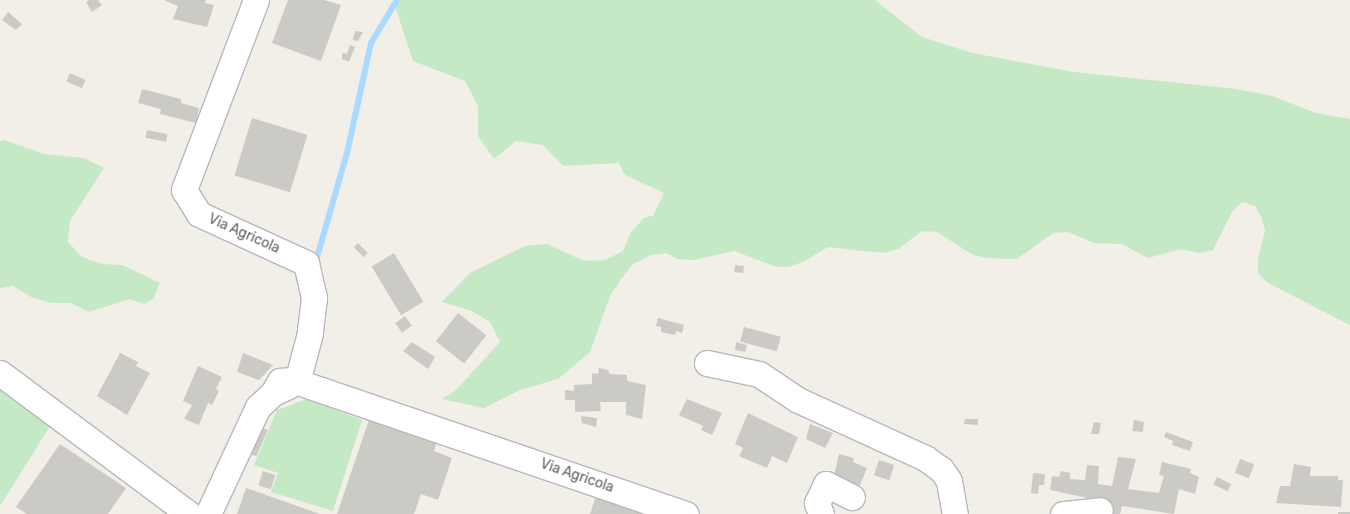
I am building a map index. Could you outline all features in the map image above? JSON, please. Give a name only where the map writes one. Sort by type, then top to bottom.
[{"type":"street","name":"Via Agricola","points":[[256,0],[184,190],[200,214],[306,263],[314,298],[310,333],[297,382],[686,514]]},
{"type":"street","points":[[707,363],[759,374],[798,400],[925,458],[942,469],[950,481],[955,514]]},
{"type":"street","points":[[0,374],[189,514]]},
{"type":"street","points":[[208,514],[258,406],[273,393],[280,381],[287,379],[297,382]]},
{"type":"street","points":[[821,514],[817,502],[826,484],[852,497]]},
{"type":"street","points":[[1063,514],[1100,510]]},
{"type":"green space","points":[[396,0],[875,0],[922,37],[972,53],[1074,72],[1236,89],[1272,96],[1316,113],[1350,119],[1350,325],[1268,283],[1258,273],[1258,258],[1265,231],[1262,218],[1255,206],[1242,202],[1232,212],[1213,250],[1199,253],[1181,249],[1148,258],[1122,244],[1095,243],[1067,232],[1053,233],[1017,259],[988,258],[973,255],[937,232],[922,231],[898,249],[884,253],[828,247],[803,262],[788,267],[774,266],[734,251],[693,260],[678,259],[666,253],[651,255],[633,264],[621,279],[610,296],[590,352],[558,379],[520,390],[484,408],[442,399],[456,390],[500,342],[490,322],[472,311],[442,302],[470,273],[525,246],[547,244],[584,261],[605,260],[623,251],[631,232],[645,217],[653,216],[664,193],[625,175],[619,163],[563,166],[543,145],[516,141],[494,159],[478,136],[478,106],[465,81],[413,61],[395,6]]},
{"type":"green space","points":[[4,140],[44,154],[84,158],[104,168],[70,221],[68,242],[82,257],[102,264],[122,265],[160,283],[153,299],[144,304],[129,299],[89,312],[71,303],[51,303],[31,297],[13,286],[0,288],[0,141]]},
{"type":"green space","points":[[0,387],[50,426],[0,506]]},
{"type":"green space","points":[[307,399],[362,420],[333,511],[271,492],[278,473],[254,465],[277,410]]},
{"type":"building","points":[[98,0],[102,5],[92,12],[86,2]]},
{"type":"building","points":[[164,0],[206,0],[205,3],[214,5],[207,27],[173,19],[178,6]]},
{"type":"building","points":[[288,0],[324,0],[341,5],[321,61],[272,43]]},
{"type":"building","points":[[8,12],[22,24],[16,30],[2,20]]},
{"type":"building","points":[[355,31],[363,32],[358,41],[353,40]]},
{"type":"building","points":[[350,45],[355,47],[349,62],[342,59],[342,53],[347,54]]},
{"type":"building","points":[[70,73],[86,80],[82,88],[66,81]]},
{"type":"building","points":[[142,89],[181,99],[181,103],[199,108],[196,123],[160,114],[161,109],[138,103]]},
{"type":"building","points":[[252,118],[307,135],[290,192],[234,175]]},
{"type":"building","points":[[147,130],[168,134],[166,142],[145,138]]},
{"type":"building","points":[[358,243],[368,253],[364,257],[354,247]]},
{"type":"building","points":[[394,253],[423,302],[401,315],[372,266]]},
{"type":"building","points":[[735,265],[744,266],[743,273],[734,272]]},
{"type":"building","points":[[458,313],[486,335],[464,364],[436,341]]},
{"type":"building","points":[[405,316],[412,326],[402,333],[395,323]]},
{"type":"building","points":[[658,318],[684,325],[682,333],[676,331],[675,335],[661,332],[661,327],[656,326]]},
{"type":"building","points":[[744,327],[781,337],[777,351],[740,341]]},
{"type":"building","points":[[412,342],[435,357],[428,369],[403,351]]},
{"type":"building","points":[[736,342],[747,345],[745,352],[735,350]]},
{"type":"building","points":[[120,353],[138,362],[136,366],[150,373],[127,415],[97,396]]},
{"type":"building","points":[[243,353],[273,365],[259,380],[237,372]]},
{"type":"building","points":[[198,366],[222,377],[216,389],[219,391],[212,405],[208,403],[199,425],[184,419],[192,405],[183,401]]},
{"type":"building","points":[[599,368],[608,370],[610,374],[627,375],[627,381],[646,385],[642,419],[626,415],[626,402],[600,402],[601,411],[575,412],[575,400],[565,400],[565,390],[574,391],[574,385],[592,384],[592,373],[598,374]]},
{"type":"building","points":[[687,399],[722,413],[712,435],[701,430],[703,426],[679,415]]},
{"type":"building","points":[[748,413],[798,437],[787,463],[772,456],[767,468],[739,456],[743,448],[735,444]]},
{"type":"building","points":[[371,414],[438,437],[434,451],[452,458],[438,500],[421,494],[414,514],[337,514]]},
{"type":"building","points":[[581,416],[597,418],[596,427],[582,423]]},
{"type":"building","points":[[965,419],[978,419],[978,425],[964,424]]},
{"type":"building","points":[[1134,420],[1144,422],[1143,432],[1132,431]]},
{"type":"building","points":[[1094,422],[1101,423],[1099,434],[1091,434]]},
{"type":"building","points":[[810,424],[833,433],[825,448],[806,439]]},
{"type":"building","points":[[257,425],[268,430],[256,456],[245,451]]},
{"type":"building","points":[[1166,432],[1193,442],[1190,451],[1172,445],[1173,441],[1164,437]]},
{"type":"building","points":[[60,444],[126,488],[108,514],[27,514],[16,507]]},
{"type":"building","points":[[839,454],[854,458],[853,462],[867,468],[857,492],[832,484]]},
{"type":"building","points":[[1118,457],[1136,459],[1128,489],[1159,493],[1164,476],[1159,475],[1162,462],[1191,469],[1190,473],[1199,477],[1195,494],[1179,489],[1174,514],[1122,506],[1120,514],[1107,514],[1111,503],[1050,490],[1052,476],[1059,477],[1061,471],[1070,473],[1070,479],[1085,480],[1087,465],[1099,466],[1098,484],[1112,486]]},
{"type":"building","points":[[1240,459],[1254,464],[1249,478],[1235,473]]},
{"type":"building","points":[[879,460],[894,465],[889,480],[874,475]]},
{"type":"building","points":[[1294,464],[1311,467],[1310,476],[1338,476],[1338,480],[1343,480],[1341,507],[1276,503],[1280,486],[1290,486]]},
{"type":"building","points":[[263,471],[275,475],[271,489],[258,485]]},
{"type":"building","points":[[1033,473],[1045,474],[1044,485],[1039,485],[1038,494],[1031,493]]},
{"type":"building","points":[[1217,477],[1231,484],[1228,491],[1213,484]]},
{"type":"building","points":[[246,488],[320,514],[237,514]]},
{"type":"building","points":[[598,490],[641,503],[639,514],[590,514]]},
{"type":"building","points":[[1338,512],[1350,512],[1350,514],[1338,514]]},
{"type":"waterway","points":[[317,257],[347,153],[371,43],[397,0]]}]
